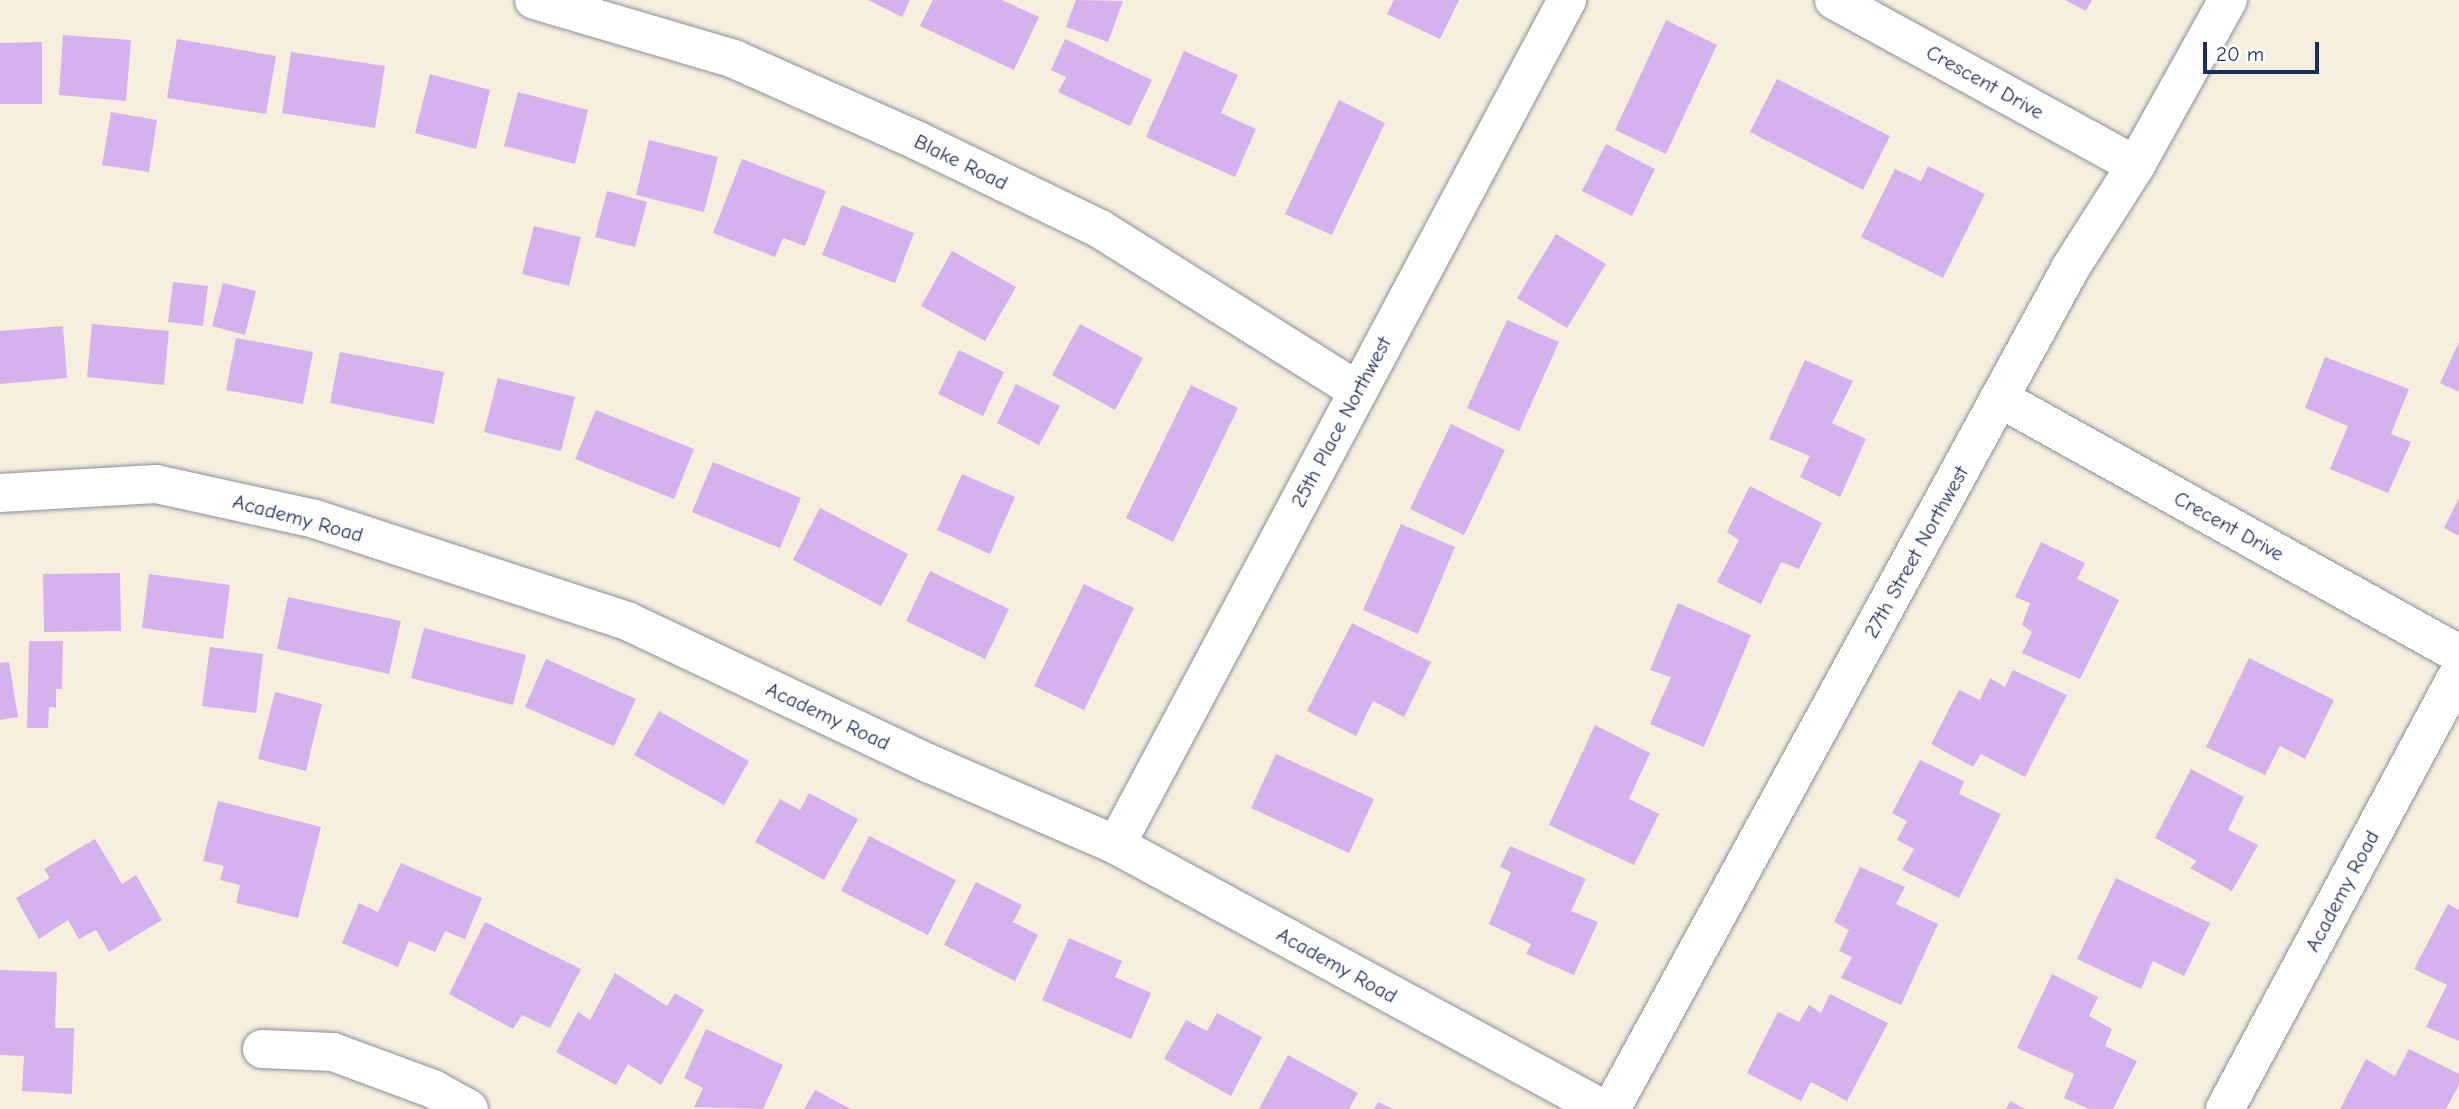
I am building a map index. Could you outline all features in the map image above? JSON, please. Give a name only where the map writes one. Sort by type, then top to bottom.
[{"type":"street","name":"Blake Road","points":[[534,0],[734,59],[918,141],[1100,229],[1357,390]]},
{"type":"street","name":"25th Place Northwest","points":[[1116,845],[1567,0]]},
{"type":"street","name":"Crescent Drive","points":[[1834,0],[2136,165]]},
{"type":"street","name":"27th Street Northwest","points":[[1611,1109],[2071,267],[2136,165],[2228,0]]},
{"type":"street","name":"Crecent Drive","points":[[1999,398],[2459,654]]},
{"type":"street","name":"Academy Road","points":[[0,493],[156,484],[315,519],[627,621],[930,764],[1116,845],[1603,1109]]},
{"type":"street","name":"Academy Road","points":[[2225,1109],[2459,673]]},
{"type":"street","points":[[262,1049],[333,1052],[433,1089],[470,1109]]},
{"type":"building","points":[[868,0],[910,0],[902,17]]},
{"type":"building","points":[[933,0],[1002,0],[1039,17],[1014,70],[920,26]]},
{"type":"building","points":[[1076,0],[1123,1],[1108,42],[1066,27]]},
{"type":"building","points":[[1394,0],[1459,0],[1440,39],[1387,14]]},
{"type":"building","points":[[2065,0],[2092,0],[2086,11]]},
{"type":"building","points":[[1666,20],[1717,45],[1666,154],[1615,130]]},
{"type":"building","points":[[63,35],[131,40],[126,101],[59,95]]},
{"type":"building","points":[[177,39],[276,56],[266,114],[167,98]]},
{"type":"building","points":[[1065,39],[1152,80],[1130,126],[1058,92],[1066,77],[1051,70]]},
{"type":"building","points":[[42,42],[42,104],[0,104],[0,43]]},
{"type":"building","points":[[1184,51],[1238,75],[1221,113],[1256,129],[1235,177],[1146,137]]},
{"type":"building","points":[[291,52],[385,66],[375,128],[282,113]]},
{"type":"building","points":[[430,74],[490,90],[476,149],[415,133]]},
{"type":"building","points":[[1777,79],[1890,136],[1863,190],[1750,132]]},
{"type":"building","points":[[518,92],[588,110],[575,164],[504,146]]},
{"type":"building","points":[[1339,100],[1385,123],[1332,235],[1285,214]]},
{"type":"building","points":[[111,112],[157,120],[149,172],[102,165]]},
{"type":"building","points":[[649,140],[718,157],[704,212],[636,195]]},
{"type":"building","points":[[1606,144],[1655,169],[1632,216],[1582,191]]},
{"type":"building","points":[[742,159],[826,191],[805,246],[783,238],[775,257],[713,233]]},
{"type":"building","points":[[1928,166],[1985,194],[1943,278],[1861,237],[1895,169],[1921,181]]},
{"type":"building","points":[[607,191],[647,202],[635,247],[595,237]]},
{"type":"building","points":[[842,205],[914,233],[895,283],[822,255]]},
{"type":"building","points":[[534,226],[581,237],[569,286],[522,274]]},
{"type":"building","points":[[1556,234],[1606,264],[1567,328],[1517,298]]},
{"type":"building","points":[[952,251],[1016,287],[985,341],[921,306]]},
{"type":"building","points":[[173,282],[208,286],[203,326],[168,322]]},
{"type":"building","points":[[223,283],[256,291],[245,335],[212,326]]},
{"type":"building","points":[[1507,320],[1559,342],[1519,431],[1467,408]]},
{"type":"building","points":[[92,324],[169,331],[164,385],[87,377]]},
{"type":"building","points":[[1080,324],[1143,358],[1115,410],[1052,375]]},
{"type":"building","points":[[63,326],[67,378],[0,384],[0,331]]},
{"type":"building","points":[[236,338],[313,352],[303,404],[226,390]]},
{"type":"building","points":[[2459,342],[2459,392],[2440,383]]},
{"type":"building","points":[[959,350],[1004,372],[983,416],[938,394]]},
{"type":"building","points":[[340,352],[444,372],[434,424],[330,403]]},
{"type":"building","points":[[2325,357],[2409,389],[2391,434],[2411,442],[2388,493],[2330,469],[2348,426],[2305,408]]},
{"type":"building","points":[[1805,360],[1853,381],[1832,423],[1866,439],[1840,497],[1800,477],[1810,456],[1769,439]]},
{"type":"building","points":[[498,378],[575,397],[561,451],[484,432]]},
{"type":"building","points":[[1016,384],[1060,406],[1039,445],[997,423]]},
{"type":"building","points":[[1191,385],[1238,408],[1173,542],[1126,518]]},
{"type":"building","points":[[596,410],[694,449],[674,499],[575,459]]},
{"type":"building","points":[[1451,424],[1505,450],[1464,535],[1410,509]]},
{"type":"building","points":[[713,462],[801,498],[780,548],[692,512]]},
{"type":"building","points":[[962,474],[1015,497],[990,554],[937,530]]},
{"type":"building","points":[[1750,486],[1822,523],[1799,569],[1781,562],[1761,604],[1717,582],[1739,540],[1727,532]]},
{"type":"building","points":[[2459,498],[2459,536],[2444,528]]},
{"type":"building","points":[[820,508],[908,554],[881,606],[793,560]]},
{"type":"building","points":[[1401,524],[1455,547],[1418,634],[1363,610]]},
{"type":"building","points":[[2041,542],[2085,563],[2077,579],[2119,600],[2080,679],[2022,653],[2032,632],[2022,625],[2030,603],[2015,597]]},
{"type":"building","points":[[930,571],[1009,609],[985,659],[906,621]]},
{"type":"building","points":[[120,573],[121,631],[44,632],[43,574]]},
{"type":"building","points":[[149,574],[230,585],[223,639],[142,628]]},
{"type":"building","points":[[1084,584],[1134,608],[1084,710],[1034,686]]},
{"type":"building","points":[[288,597],[401,621],[389,674],[277,649]]},
{"type":"building","points":[[1678,603],[1751,635],[1704,747],[1650,724],[1671,677],[1650,670]]},
{"type":"building","points":[[1352,623],[1431,662],[1404,717],[1373,701],[1356,736],[1307,711]]},
{"type":"building","points":[[424,628],[526,655],[513,705],[411,678]]},
{"type":"building","points":[[29,641],[63,641],[62,689],[56,689],[56,708],[49,707],[48,728],[27,728]]},
{"type":"building","points":[[210,647],[263,654],[256,713],[202,706]]},
{"type":"building","points":[[2249,658],[2334,700],[2305,759],[2280,746],[2265,775],[2206,747]]},
{"type":"building","points":[[546,659],[636,699],[614,746],[525,707]]},
{"type":"building","points":[[9,662],[18,717],[0,720],[0,663]]},
{"type":"building","points":[[2013,670],[2067,695],[2025,777],[1981,754],[1973,767],[1931,744],[1959,690],[1980,700],[1990,678],[2005,687]]},
{"type":"building","points":[[275,692],[322,704],[306,771],[258,759]]},
{"type":"building","points":[[659,711],[749,761],[724,805],[634,755]]},
{"type":"building","points":[[1595,725],[1650,753],[1629,799],[1659,814],[1634,865],[1549,825]]},
{"type":"building","points":[[1276,754],[1374,799],[1349,853],[1251,808]]},
{"type":"building","points":[[1920,760],[1964,781],[1959,794],[2001,814],[1959,898],[1902,870],[1914,849],[1897,840],[1907,821],[1892,813]]},
{"type":"building","points":[[2191,769],[2244,797],[2228,830],[2258,845],[2232,891],[2190,868],[2197,861],[2155,838]]},
{"type":"building","points":[[809,793],[858,819],[824,880],[755,842],[780,799],[800,810]]},
{"type":"building","points":[[218,801],[321,827],[298,918],[236,903],[240,885],[220,880],[224,866],[203,861]]},
{"type":"building","points":[[869,836],[956,880],[928,935],[841,891]]},
{"type":"building","points":[[95,839],[122,884],[136,875],[162,920],[109,952],[96,930],[79,939],[68,920],[39,939],[16,898],[50,878],[44,869]]},
{"type":"building","points":[[1510,846],[1586,879],[1571,911],[1598,922],[1574,975],[1526,954],[1531,944],[1489,924],[1511,872],[1500,867]]},
{"type":"building","points":[[401,863],[482,898],[465,939],[445,931],[435,952],[409,941],[398,967],[342,943],[359,903],[378,912]]},
{"type":"building","points":[[1860,867],[1905,887],[1896,904],[1938,924],[1901,1005],[1841,978],[1852,957],[1839,951],[1849,930],[1834,922]]},
{"type":"building","points":[[2116,878],[2210,923],[2184,976],[2153,961],[2141,989],[2077,959]]},
{"type":"building","points":[[976,882],[1022,905],[1013,922],[1038,935],[1015,981],[944,945]]},
{"type":"building","points":[[2448,904],[2459,910],[2459,1041],[2426,1027],[2447,985],[2414,969]]},
{"type":"building","points":[[485,922],[581,969],[550,1028],[522,1015],[513,1029],[449,994]]},
{"type":"building","points":[[1069,938],[1122,961],[1115,977],[1151,993],[1131,1039],[1042,1000]]},
{"type":"building","points":[[0,970],[57,972],[55,1028],[74,1028],[72,1094],[22,1091],[24,1056],[0,1055]]},
{"type":"building","points":[[615,973],[667,1006],[675,993],[704,1010],[661,1085],[628,1064],[616,1085],[556,1052],[578,1012],[590,1020]]},
{"type":"building","points":[[2052,974],[2098,997],[2089,1016],[2112,1029],[2105,1046],[2137,1061],[2113,1109],[2089,1109],[2064,1098],[2074,1074],[2017,1048]]},
{"type":"building","points":[[1830,994],[1888,1023],[1847,1101],[1811,1082],[1801,1101],[1747,1073],[1778,1012],[1799,1022],[1809,1005],[1821,1013]]},
{"type":"building","points":[[1217,1013],[1262,1037],[1231,1096],[1164,1059],[1186,1020],[1207,1031]]},
{"type":"building","points":[[706,1029],[783,1065],[763,1109],[694,1107],[703,1088],[684,1078]]},
{"type":"building","points":[[2409,1049],[2459,1074],[2459,1085],[2446,1109],[2340,1109],[2366,1059],[2395,1076]]},
{"type":"building","points":[[1288,1055],[1358,1093],[1349,1109],[1259,1109]]},
{"type":"building","points":[[815,1090],[851,1109],[804,1109]]},
{"type":"building","points":[[2010,1101],[2025,1109],[2006,1109]]},
{"type":"building","points":[[1378,1102],[1393,1109],[1374,1109]]}]
